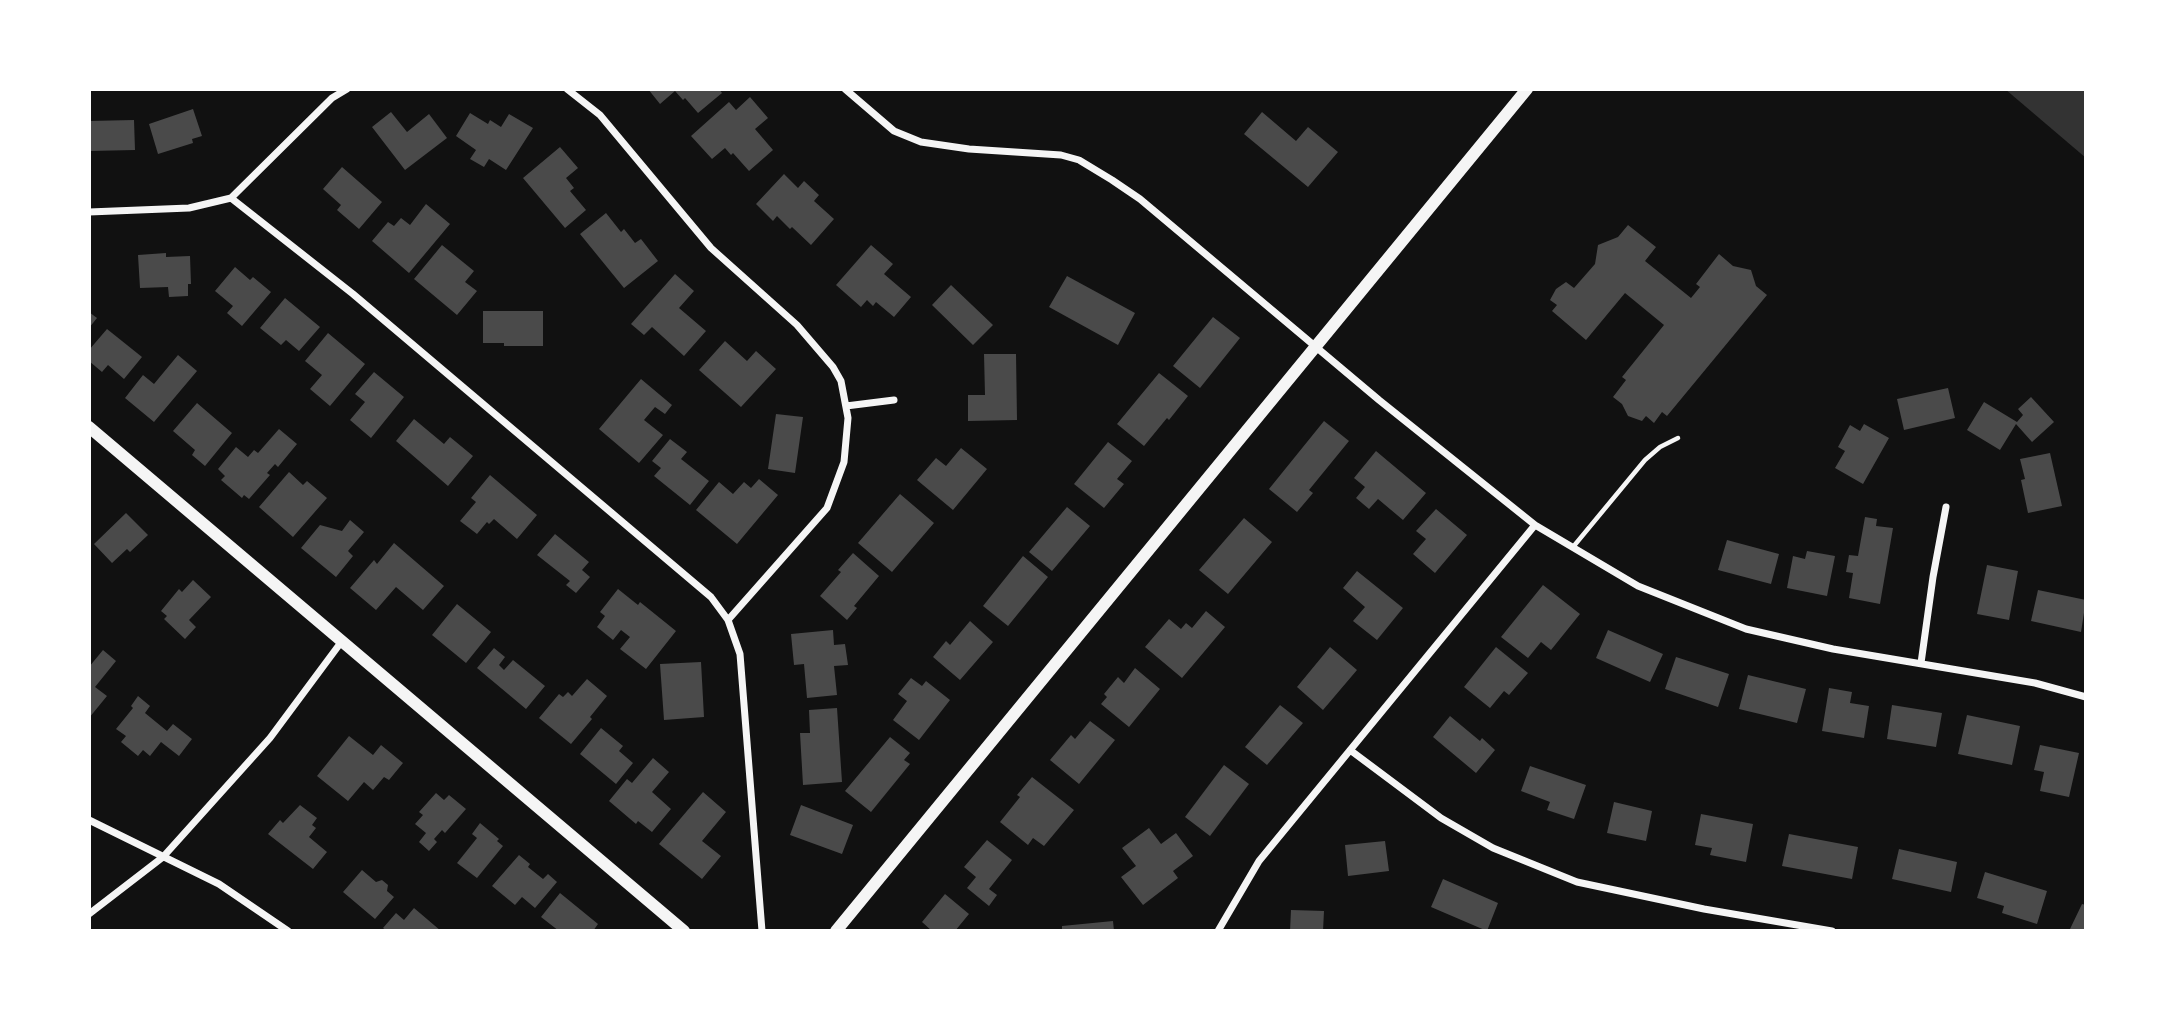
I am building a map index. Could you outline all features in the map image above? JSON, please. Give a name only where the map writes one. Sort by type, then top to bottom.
[{"type":"street","points":[[89,212],[189,208],[231,198],[332,98],[347,89]]},
{"type":"street","points":[[567,89],[600,115],[710,248],[797,325],[833,367],[841,381],[848,418],[844,462],[827,508],[728,620]]},
{"type":"street","points":[[845,89],[894,131],[921,142],[969,149],[1061,155],[1079,160],[1140,199],[1315,346],[1535,524],[1638,586],[1746,629],[1833,649],[2035,683],[2086,697]]},
{"type":"street","points":[[836,931],[1527,89]]},
{"type":"street","points":[[231,198],[354,294],[712,597],[728,620],[740,654],[762,931]]},
{"type":"street","points":[[846,406],[894,400]]},
{"type":"street","points":[[89,427],[684,931]]},
{"type":"street","points":[[1921,663],[1946,508]]},
{"type":"street","points":[[1218,931],[1259,861],[1535,524]]},
{"type":"street","points":[[89,914],[163,857],[270,738],[342,641]]},
{"type":"street","points":[[1350,750],[1441,818],[1493,848],[1577,882],[1704,909],[1832,931]]},
{"type":"street","points":[[89,820],[219,884],[288,931]]},
{"type":"lane","points":[[1573,547],[1645,460],[1660,447],[1678,438]]},
{"type":"shaded area","points":[[2005,89],[2086,89],[2086,158]]},
{"type":"building","points":[[648,89],[719,89],[722,93],[698,113],[675,91],[660,104]]},
{"type":"building","points":[[750,97],[768,118],[755,129],[773,150],[749,171],[725,148],[712,159],[691,136],[729,102],[736,110]]},
{"type":"building","points":[[193,109],[202,136],[192,139],[193,143],[158,154],[149,124]]},
{"type":"building","points":[[391,112],[407,132],[429,114],[447,138],[405,170],[372,127]]},
{"type":"building","points":[[1262,112],[1296,141],[1308,127],[1338,152],[1308,187],[1244,134]]},
{"type":"building","points":[[470,113],[488,124],[490,120],[501,127],[509,114],[533,128],[506,170],[489,159],[484,167],[470,159],[476,150],[456,136]]},
{"type":"building","points":[[134,120],[135,150],[89,151],[89,121]]},
{"type":"building","points":[[560,147],[578,168],[566,178],[574,188],[570,191],[586,210],[565,228],[523,178]]},
{"type":"building","points":[[342,167],[382,202],[359,229],[337,210],[341,205],[323,189]]},
{"type":"building","points":[[784,174],[798,188],[804,181],[819,195],[814,201],[834,219],[811,245],[777,216],[773,221],[756,204]]},
{"type":"building","points":[[426,204],[450,224],[409,273],[372,241],[388,222],[394,226],[401,218],[410,225]]},
{"type":"building","points":[[606,213],[621,232],[624,229],[635,243],[641,239],[658,261],[624,288],[580,234]]},
{"type":"building","points":[[1628,225],[1656,247],[1645,261],[1691,298],[1700,287],[1696,284],[1719,254],[1733,266],[1751,270],[1756,286],[1767,295],[1667,416],[1662,412],[1654,423],[1646,416],[1642,421],[1628,416],[1622,404],[1613,397],[1626,380],[1622,377],[1664,325],[1625,293],[1586,340],[1552,311],[1557,305],[1550,300],[1556,289],[1566,282],[1574,288],[1595,264],[1598,245],[1618,237]]},
{"type":"building","points":[[442,245],[474,271],[465,282],[477,291],[457,315],[414,279]]},
{"type":"building","points":[[871,245],[893,264],[884,274],[911,297],[894,317],[876,302],[873,306],[867,300],[861,307],[836,285]]},
{"type":"building","points":[[166,253],[166,257],[190,256],[191,284],[188,284],[188,296],[169,297],[168,287],[140,288],[138,255]]},
{"type":"building","points":[[235,267],[250,280],[253,277],[271,292],[242,326],[227,313],[233,306],[215,291]]},
{"type":"building","points":[[675,274],[694,291],[679,308],[706,331],[684,356],[652,327],[644,335],[631,324]]},
{"type":"building","points":[[1067,276],[1135,313],[1118,345],[1049,307]]},
{"type":"building","points":[[951,285],[993,325],[973,345],[932,305]]},
{"type":"building","points":[[285,298],[320,327],[299,351],[286,340],[281,345],[260,328]]},
{"type":"building","points":[[483,311],[543,311],[543,346],[483,343]]},
{"type":"building","points":[[89,312],[97,318],[89,328]]},
{"type":"building","points":[[1213,317],[1240,338],[1200,388],[1173,366]]},
{"type":"building","points":[[107,329],[142,357],[124,379],[108,365],[102,372],[89,361],[89,350]]},
{"type":"building","points":[[328,333],[365,364],[330,406],[310,389],[322,375],[305,361]]},
{"type":"building","points":[[725,341],[747,361],[756,351],[776,369],[741,407],[699,370]]},
{"type":"building","points":[[984,354],[1016,354],[1017,420],[968,421],[968,395],[985,395]]},
{"type":"building","points":[[178,355],[197,371],[154,422],[125,398],[143,375],[154,384]]},
{"type":"building","points":[[374,372],[404,397],[371,438],[350,420],[365,402],[355,394]]},
{"type":"building","points":[[1159,373],[1188,396],[1144,446],[1117,424]]},
{"type":"building","points":[[641,379],[672,405],[665,414],[655,407],[644,420],[663,435],[639,463],[599,429]]},
{"type":"building","points":[[1948,388],[1955,418],[1904,430],[1897,399]]},
{"type":"building","points":[[2031,397],[2054,422],[2032,442],[2016,424],[2000,450],[1967,430],[1984,402],[2017,422],[2023,415],[2018,409]]},
{"type":"building","points":[[197,403],[232,433],[205,466],[192,455],[195,450],[173,431]]},
{"type":"building","points":[[776,414],[803,417],[795,473],[768,469]]},
{"type":"building","points":[[414,419],[444,444],[450,437],[473,456],[448,486],[396,441]]},
{"type":"building","points":[[1324,421],[1349,441],[1309,490],[1313,493],[1297,512],[1269,489]]},
{"type":"building","points":[[1864,424],[1889,438],[1863,484],[1835,468],[1845,451],[1838,447],[1850,425],[1860,431]]},
{"type":"building","points":[[279,429],[297,444],[278,467],[275,464],[267,473],[270,475],[249,499],[244,495],[242,498],[221,480],[225,476],[218,469],[236,447],[248,457],[254,450],[258,453]]},
{"type":"building","points":[[670,439],[687,452],[681,459],[709,481],[690,505],[654,476],[661,468],[652,461]]},
{"type":"building","points":[[1108,442],[1132,461],[1117,479],[1124,484],[1104,508],[1074,484]]},
{"type":"building","points":[[961,448],[987,469],[953,510],[917,480],[936,458],[946,466]]},
{"type":"building","points":[[1376,451],[1426,493],[1403,520],[1378,499],[1369,509],[1356,498],[1365,487],[1354,478]]},
{"type":"building","points":[[2050,453],[2062,506],[2028,513],[2020,459]]},
{"type":"building","points":[[289,472],[303,485],[307,481],[327,498],[293,537],[259,507]]},
{"type":"building","points":[[490,475],[537,515],[517,539],[494,519],[489,524],[487,522],[477,534],[460,521],[476,502],[471,498]]},
{"type":"building","points":[[759,479],[778,495],[737,544],[696,510],[719,482],[733,494],[744,482],[751,488]]},
{"type":"building","points":[[900,494],[934,523],[892,572],[858,543]]},
{"type":"building","points":[[1067,507],[1090,526],[1052,571],[1029,552]]},
{"type":"building","points":[[1436,509],[1467,535],[1435,573],[1413,554],[1426,539],[1416,531]]},
{"type":"building","points":[[126,513],[148,535],[130,552],[127,549],[112,563],[94,544]]},
{"type":"building","points":[[1865,517],[1877,519],[1876,526],[1893,528],[1880,604],[1849,598],[1853,573],[1846,572],[1849,555],[1858,556]]},
{"type":"building","points":[[1244,518],[1272,542],[1228,594],[1199,570]]},
{"type":"building","points":[[350,520],[364,532],[348,551],[353,556],[336,577],[301,548],[320,525],[342,531]]},
{"type":"building","points":[[555,534],[589,562],[582,570],[590,577],[576,593],[566,585],[570,581],[537,555]]},
{"type":"building","points":[[1727,540],[1779,554],[1771,584],[1718,570]]},
{"type":"building","points":[[394,543],[444,586],[423,610],[396,587],[376,610],[350,588],[374,560],[377,564]]},
{"type":"building","points":[[1807,551],[1835,556],[1827,596],[1787,588],[1793,556],[1805,559]]},
{"type":"building","points":[[853,553],[879,576],[854,606],[857,608],[847,620],[820,596]]},
{"type":"building","points":[[1023,556],[1048,577],[1008,626],[983,606]]},
{"type":"building","points":[[1987,565],[2018,571],[2009,620],[1977,614]]},
{"type":"building","points":[[1357,571],[1403,608],[1377,640],[1353,621],[1365,607],[1343,588]]},
{"type":"building","points":[[193,580],[211,597],[189,620],[196,627],[185,639],[164,619],[167,616],[161,611],[179,589],[182,592]]},
{"type":"building","points":[[1543,585],[1580,614],[1551,650],[1541,642],[1528,658],[1501,637]]},
{"type":"building","points":[[618,589],[638,605],[640,602],[676,631],[646,669],[620,649],[630,637],[621,630],[613,640],[597,627],[605,616],[600,612]]},
{"type":"building","points":[[2038,590],[2086,600],[2081,632],[2031,621]]},
{"type":"building","points":[[457,604],[491,632],[466,663],[432,635]]},
{"type":"building","points":[[1206,611],[1225,627],[1182,678],[1145,647],[1169,619],[1181,629],[1186,623],[1192,628]]},
{"type":"building","points":[[970,621],[993,642],[960,680],[933,657],[946,641],[950,645]]},
{"type":"building","points":[[833,630],[834,645],[845,644],[848,665],[834,666],[837,695],[807,698],[804,664],[794,665],[791,634]]},
{"type":"building","points":[[1608,630],[1663,654],[1650,682],[1596,658]]},
{"type":"building","points":[[1330,647],[1357,670],[1323,710],[1297,687]]},
{"type":"building","points":[[1496,647],[1528,673],[1509,695],[1504,691],[1490,708],[1464,687]]},
{"type":"building","points":[[494,648],[505,657],[499,665],[504,670],[513,660],[545,686],[526,709],[477,668]]},
{"type":"building","points":[[103,650],[116,661],[95,687],[107,696],[89,718],[89,667]]},
{"type":"building","points":[[1676,657],[1729,674],[1718,707],[1665,689]]},
{"type":"building","points":[[701,662],[704,717],[664,720],[660,664]]},
{"type":"building","points":[[1135,668],[1160,689],[1129,727],[1101,704],[1107,697],[1104,694],[1118,677],[1124,683]]},
{"type":"building","points":[[1748,675],[1806,689],[1797,723],[1739,709]]},
{"type":"building","points":[[911,678],[922,686],[926,681],[950,700],[919,740],[893,720],[907,701],[898,694]]},
{"type":"building","points":[[587,679],[607,696],[571,744],[539,718],[559,694],[563,697],[568,692],[572,696]]},
{"type":"building","points":[[1829,688],[1852,692],[1850,703],[1869,706],[1864,738],[1822,731]]},
{"type":"building","points":[[138,696],[150,706],[145,713],[167,731],[173,724],[192,739],[179,756],[161,742],[150,756],[143,750],[138,756],[121,742],[126,736],[116,729],[133,708],[131,706]]},
{"type":"building","points":[[1280,705],[1303,723],[1267,765],[1245,747]]},
{"type":"building","points":[[1892,705],[1942,713],[1936,747],[1887,739]]},
{"type":"building","points":[[837,708],[842,782],[803,785],[800,733],[810,733],[809,710]]},
{"type":"building","points":[[1967,715],[2020,726],[2012,765],[1958,754]]},
{"type":"building","points":[[1450,716],[1495,750],[1476,773],[1433,737]]},
{"type":"building","points":[[1090,721],[1115,740],[1079,784],[1050,760],[1071,735],[1075,739]]},
{"type":"building","points":[[601,728],[623,746],[619,751],[633,763],[616,784],[580,754]]},
{"type":"building","points":[[349,736],[373,755],[381,745],[403,763],[389,780],[384,777],[373,790],[364,782],[348,801],[317,776]]},
{"type":"building","points":[[890,737],[910,753],[904,760],[910,764],[871,812],[845,791]]},
{"type":"building","points":[[2040,745],[2079,753],[2069,797],[2040,791],[2044,772],[2034,770]]},
{"type":"building","points":[[653,758],[669,772],[652,792],[671,809],[652,832],[638,821],[636,824],[609,801],[627,779],[632,783]]},
{"type":"building","points":[[1224,765],[1249,784],[1210,836],[1185,817]]},
{"type":"building","points":[[1530,766],[1586,785],[1574,819],[1547,810],[1550,802],[1521,791]]},
{"type":"building","points":[[1032,777],[1074,810],[1044,846],[1033,838],[1028,845],[1000,822]]},
{"type":"building","points":[[703,792],[726,812],[702,841],[721,856],[702,879],[659,844]]},
{"type":"building","points":[[436,793],[444,800],[449,795],[466,809],[445,833],[442,830],[434,839],[437,842],[429,851],[419,842],[426,833],[415,824],[423,815],[419,812]]},
{"type":"building","points":[[1614,802],[1652,811],[1646,841],[1607,833]]},
{"type":"building","points":[[300,805],[317,818],[312,825],[316,828],[309,837],[327,852],[313,869],[268,834],[280,820],[283,823]]},
{"type":"building","points":[[801,805],[853,825],[842,854],[790,835]]},
{"type":"building","points":[[1701,814],[1753,824],[1746,862],[1710,855],[1712,848],[1695,845]]},
{"type":"building","points":[[480,823],[499,839],[497,841],[503,846],[477,878],[457,863],[477,838],[472,834]]},
{"type":"building","points":[[1149,828],[1161,844],[1176,833],[1193,856],[1173,871],[1178,878],[1143,905],[1121,877],[1136,866],[1122,848]]},
{"type":"building","points":[[1789,834],[1858,847],[1852,879],[1782,866]]},
{"type":"building","points":[[987,840],[1012,860],[989,889],[997,895],[989,906],[967,888],[976,877],[964,867]]},
{"type":"building","points":[[1385,841],[1389,871],[1348,876],[1345,845]]},
{"type":"building","points":[[1899,849],[1957,862],[1951,892],[1892,879]]},
{"type":"building","points":[[519,855],[530,864],[528,867],[543,879],[548,874],[557,882],[535,908],[522,897],[515,905],[492,886]]},
{"type":"building","points":[[362,870],[376,882],[382,880],[388,885],[387,891],[394,897],[375,919],[343,892]]},
{"type":"building","points":[[1985,872],[2047,891],[2037,924],[2002,913],[2004,906],[1977,898]]},
{"type":"building","points":[[1443,879],[1498,903],[1487,931],[1431,907]]},
{"type":"building","points":[[560,893],[598,924],[593,931],[559,931],[541,917]]},
{"type":"building","points":[[945,894],[969,914],[955,931],[932,931],[922,922]]},
{"type":"building","points":[[2082,904],[2086,905],[2086,931],[2072,931],[2070,929]]},
{"type":"building","points":[[414,908],[441,931],[387,931],[383,928],[396,913],[404,920]]},
{"type":"building","points":[[1291,910],[1324,911],[1323,931],[1290,931]]},
{"type":"building","points":[[1113,921],[1114,931],[1062,931],[1062,926]]}]
